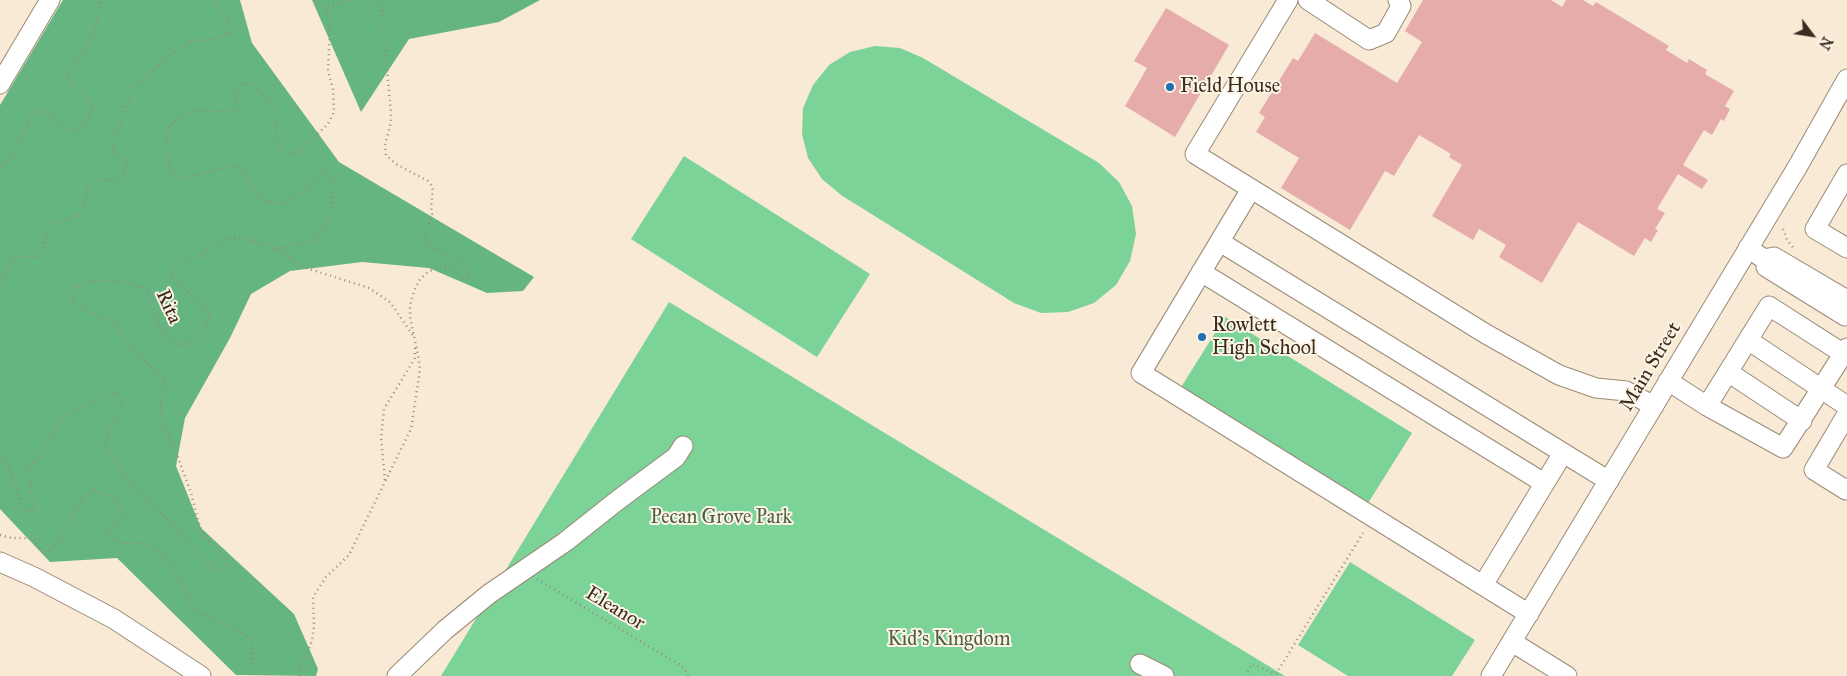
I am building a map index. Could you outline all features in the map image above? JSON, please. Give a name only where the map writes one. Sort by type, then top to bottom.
[{"type":"street","points":[[0,84],[50,0]]},
{"type":"street","points":[[1288,0],[1195,154],[1486,334],[1559,376],[1596,388],[1626,391],[1654,406]]},
{"type":"street","points":[[1308,0],[1369,40],[1386,33],[1401,6],[1398,0]]},
{"type":"street","name":"Main Street","points":[[1491,676],[1654,406],[1847,79]]},
{"type":"street","points":[[1847,174],[1815,229],[1847,248]]},
{"type":"street","points":[[1251,189],[1140,373],[1529,614]]},
{"type":"street","points":[[1220,242],[1608,481]]},
{"type":"street","points":[[1748,248],[1764,259],[1774,257],[1798,279],[1845,316],[1847,315]]},
{"type":"street","points":[[1201,272],[1544,483]]},
{"type":"street","points":[[1798,279],[1847,300]]},
{"type":"street","points":[[1668,381],[1707,406],[1783,448],[1846,351],[1769,306],[1707,406]]},
{"type":"street","points":[[1748,340],[1847,406]]},
{"type":"street","points":[[1728,372],[1802,421]]},
{"type":"street","points":[[1847,414],[1814,470],[1846,490],[1847,488]]},
{"type":"street","points":[[397,676],[445,630],[489,594],[565,542],[618,500],[676,458],[683,446]]},
{"type":"street","points":[[1483,585],[1563,453]]},
{"type":"street","points":[[0,562],[34,577],[114,619],[201,676]]},
{"type":"street","points":[[1512,642],[1567,676]]},
{"type":"street","points":[[1140,664],[1164,676]]},
{"type":"path","points":[[0,166],[8,160],[26,132],[31,116],[40,109],[48,112],[58,126],[66,132],[75,130],[88,121],[93,107],[73,86],[69,79],[70,66],[93,37],[102,0]]},
{"type":"path","points":[[0,285],[10,263],[15,258],[41,255],[48,227],[53,222],[79,215],[85,204],[87,187],[100,180],[115,180],[123,177],[125,174],[126,158],[117,155],[112,149],[133,87],[179,48],[192,41],[214,39],[228,34],[229,24],[224,12],[214,0]]},
{"type":"path","points":[[314,0],[326,8],[352,0]]},
{"type":"path","points":[[333,0],[338,3]]},
{"type":"path","points":[[299,676],[300,668],[312,641],[313,597],[326,577],[349,555],[411,428],[420,370],[410,317],[410,305],[414,290],[428,272],[447,267],[464,278],[469,274],[465,264],[457,258],[428,246],[425,240],[432,214],[432,186],[428,181],[396,164],[386,155],[385,145],[391,122],[391,112],[383,14],[380,5],[373,0]]},
{"type":"path","name":"Rita","points":[[0,459],[9,467],[22,507],[25,510],[31,511],[34,508],[28,473],[30,467],[41,456],[58,425],[66,416],[111,394],[117,394],[121,397],[123,404],[121,411],[108,430],[106,446],[136,491],[174,525],[199,556],[214,569],[222,570],[226,568],[226,559],[207,539],[200,527],[191,493],[171,439],[162,422],[160,410],[161,400],[166,388],[165,379],[135,353],[128,341],[112,323],[73,302],[71,295],[75,288],[96,281],[112,281],[144,287],[148,292],[149,302],[160,328],[172,342],[182,346],[199,336],[206,326],[209,316],[208,310],[202,303],[174,278],[172,272],[175,266],[198,256],[224,240],[232,238],[243,238],[277,249],[309,242],[319,236],[324,229],[333,202],[332,183],[328,174],[324,171],[320,172],[309,186],[299,194],[286,202],[275,204],[266,201],[247,176],[234,165],[180,179],[175,176],[170,167],[166,140],[167,131],[173,121],[192,112],[203,110],[231,112],[235,109],[235,96],[240,86],[245,83],[259,90],[271,106],[280,147],[290,154],[300,151],[328,124],[334,112],[333,89],[328,71],[330,26],[326,8]]},
{"type":"path","points":[[277,249],[303,267],[369,288],[390,302],[415,340],[414,358],[384,409],[381,438],[386,481]]},
{"type":"path","points":[[0,535],[12,538],[32,538],[36,540],[42,551],[51,551],[83,498],[95,490],[110,496],[118,502],[125,515],[110,526],[108,530],[112,538],[120,543],[140,543],[155,548],[175,571],[192,607],[200,614],[236,628],[249,638],[252,648],[250,676]]},
{"type":"path","points":[[1248,672],[1252,664],[1276,674],[1363,533]]},
{"type":"path","name":"Eleanor","points":[[523,571],[680,664],[688,676]]},
{"type":"green space","points":[[63,0],[240,0],[252,43],[339,162],[534,277],[523,291],[487,293],[429,268],[362,262],[290,271],[251,294],[230,338],[185,418],[176,466],[201,528],[294,614],[318,669],[316,676],[236,675],[117,558],[50,562],[0,509],[0,105]]},
{"type":"green space","points":[[312,0],[540,0],[499,22],[409,39],[361,112]]},
{"type":"green space","points":[[875,46],[900,48],[923,58],[1099,163],[1119,182],[1132,206],[1136,234],[1130,261],[1116,285],[1094,303],[1068,312],[1041,313],[1014,303],[841,195],[822,179],[808,158],[802,134],[803,108],[813,85],[829,65],[850,52]]},
{"type":"green space","points":[[684,156],[870,274],[817,357],[631,239]]},
{"type":"green space","name":"Pecan Grove Park","points":[[669,302],[1285,676],[441,676]]},
{"type":"green space","points":[[1225,317],[1412,433],[1360,516],[1173,400]]},
{"type":"green space","points":[[1350,562],[1475,640],[1452,676],[1348,676],[1298,645]]},
{"type":"building","points":[[1423,0],[1551,0],[1562,7],[1566,0],[1583,0],[1593,6],[1596,2],[1669,46],[1666,50],[1687,63],[1689,59],[1707,70],[1705,74],[1734,91],[1725,106],[1730,109],[1724,121],[1721,119],[1712,135],[1704,130],[1683,165],[1708,180],[1702,189],[1678,174],[1657,209],[1665,213],[1655,229],[1658,230],[1651,242],[1645,238],[1634,256],[1578,222],[1542,283],[1499,257],[1506,245],[1479,229],[1473,240],[1432,216],[1462,165],[1449,157],[1451,154],[1419,135],[1394,176],[1385,171],[1350,230],[1281,188],[1299,158],[1256,132],[1265,117],[1259,113],[1293,58],[1298,61],[1315,33],[1397,83],[1422,42],[1405,31]]},
{"type":"building","name":"Field House","points":[[1166,8],[1229,45],[1175,137],[1125,106],[1147,68],[1134,61]]},
{"type":"place","name":"Field House","points":[[1170,87]]},
{"type":"place","name":"Rowlett High School","points":[[1202,337]]},
{"type":"park label","name":"Kid's Kingdom","points":[[949,640]]}]
